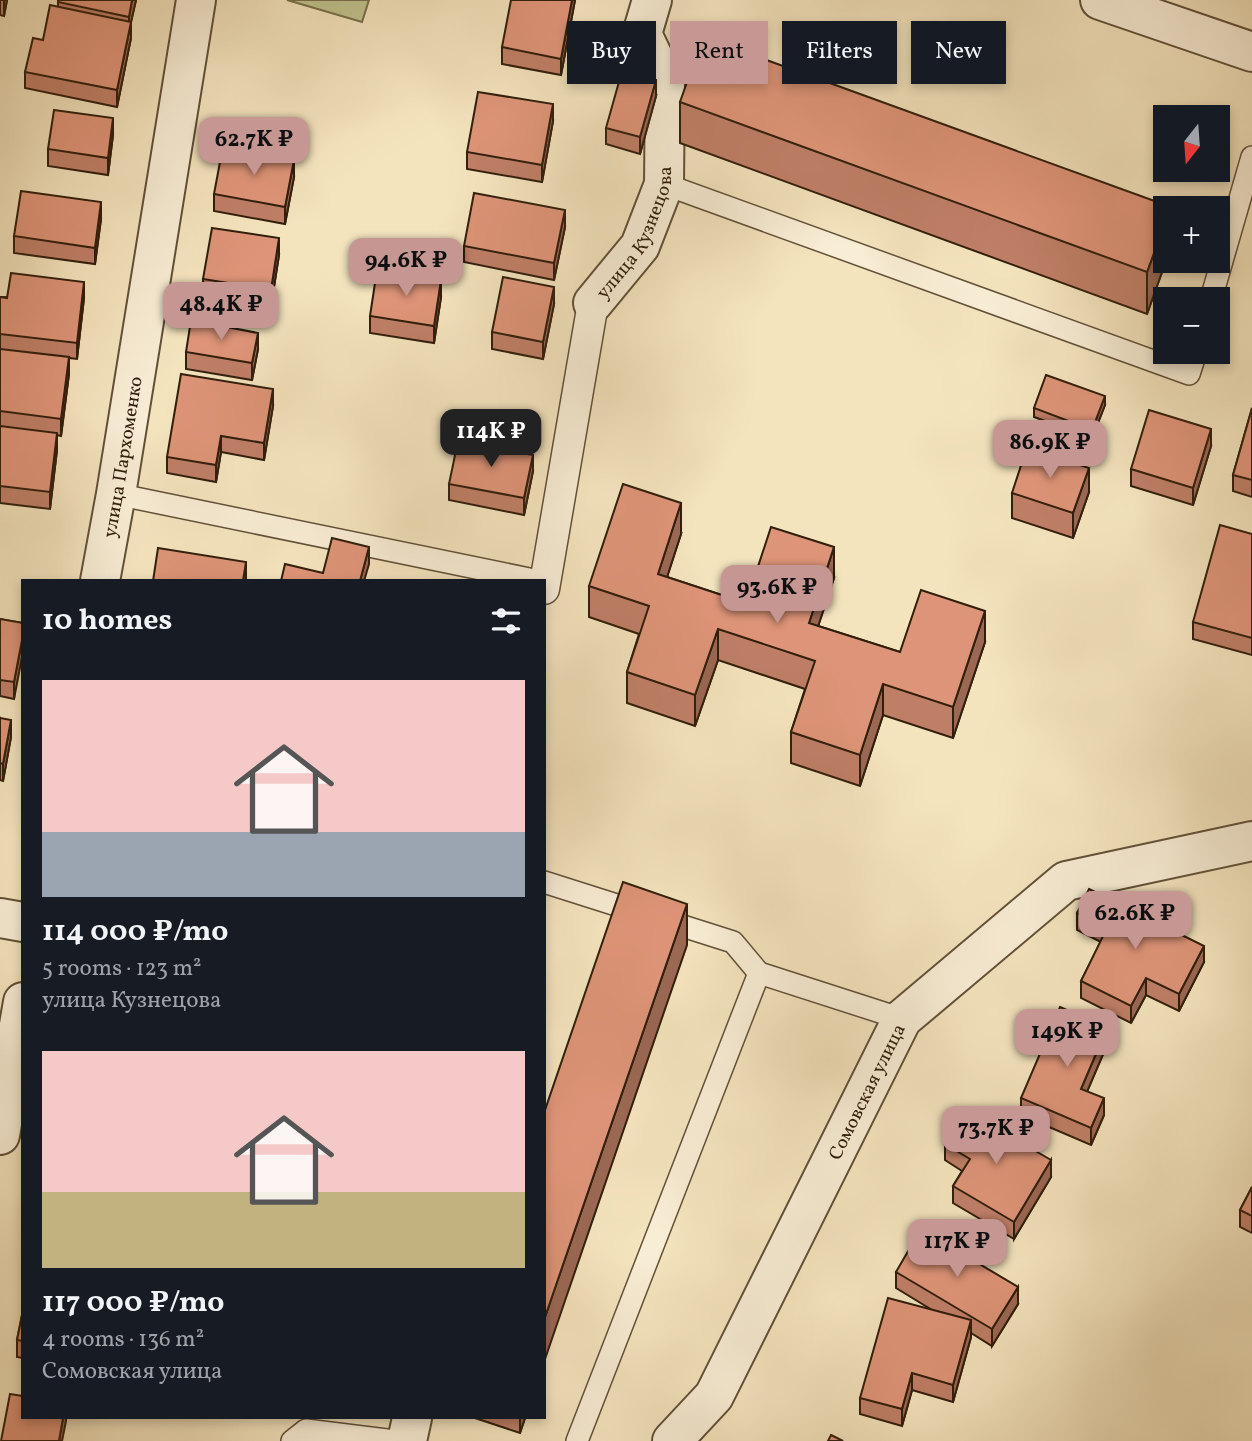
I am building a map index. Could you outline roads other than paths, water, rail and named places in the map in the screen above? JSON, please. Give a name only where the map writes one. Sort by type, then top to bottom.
[{"type":"street","name":"улица Пархоменко","points":[[100,579],[196,0]]},
{"type":"street","name":"улица Кузнецова","points":[[544,579],[593,303],[640,246],[664,184],[665,82],[642,34],[652,0]]},
{"type":"street","points":[[1100,0],[1252,52]]},
{"type":"street","name":"Сомовская улица","points":[[672,1441],[714,1396],[902,1019],[1066,881],[1252,841]]},
{"type":"street","points":[[0,918],[21,922]]},
{"type":"street","points":[[0,1135],[21,1014]]},
{"type":"street","points":[[407,1441],[412,1419]]},
{"type":"lane","points":[[1214,287],[1252,157]]},
{"type":"lane","points":[[664,184],[1153,361]]},
{"type":"lane","points":[[1161,364],[1189,374],[1192,364]]},
{"type":"lane","points":[[116,494],[519,579]]},
{"type":"lane","points":[[546,883],[733,942],[759,973],[902,1019]]},
{"type":"lane","points":[[577,1441],[759,973]]},
{"type":"lane","points":[[292,1441],[306,1430],[395,1441]]}]
